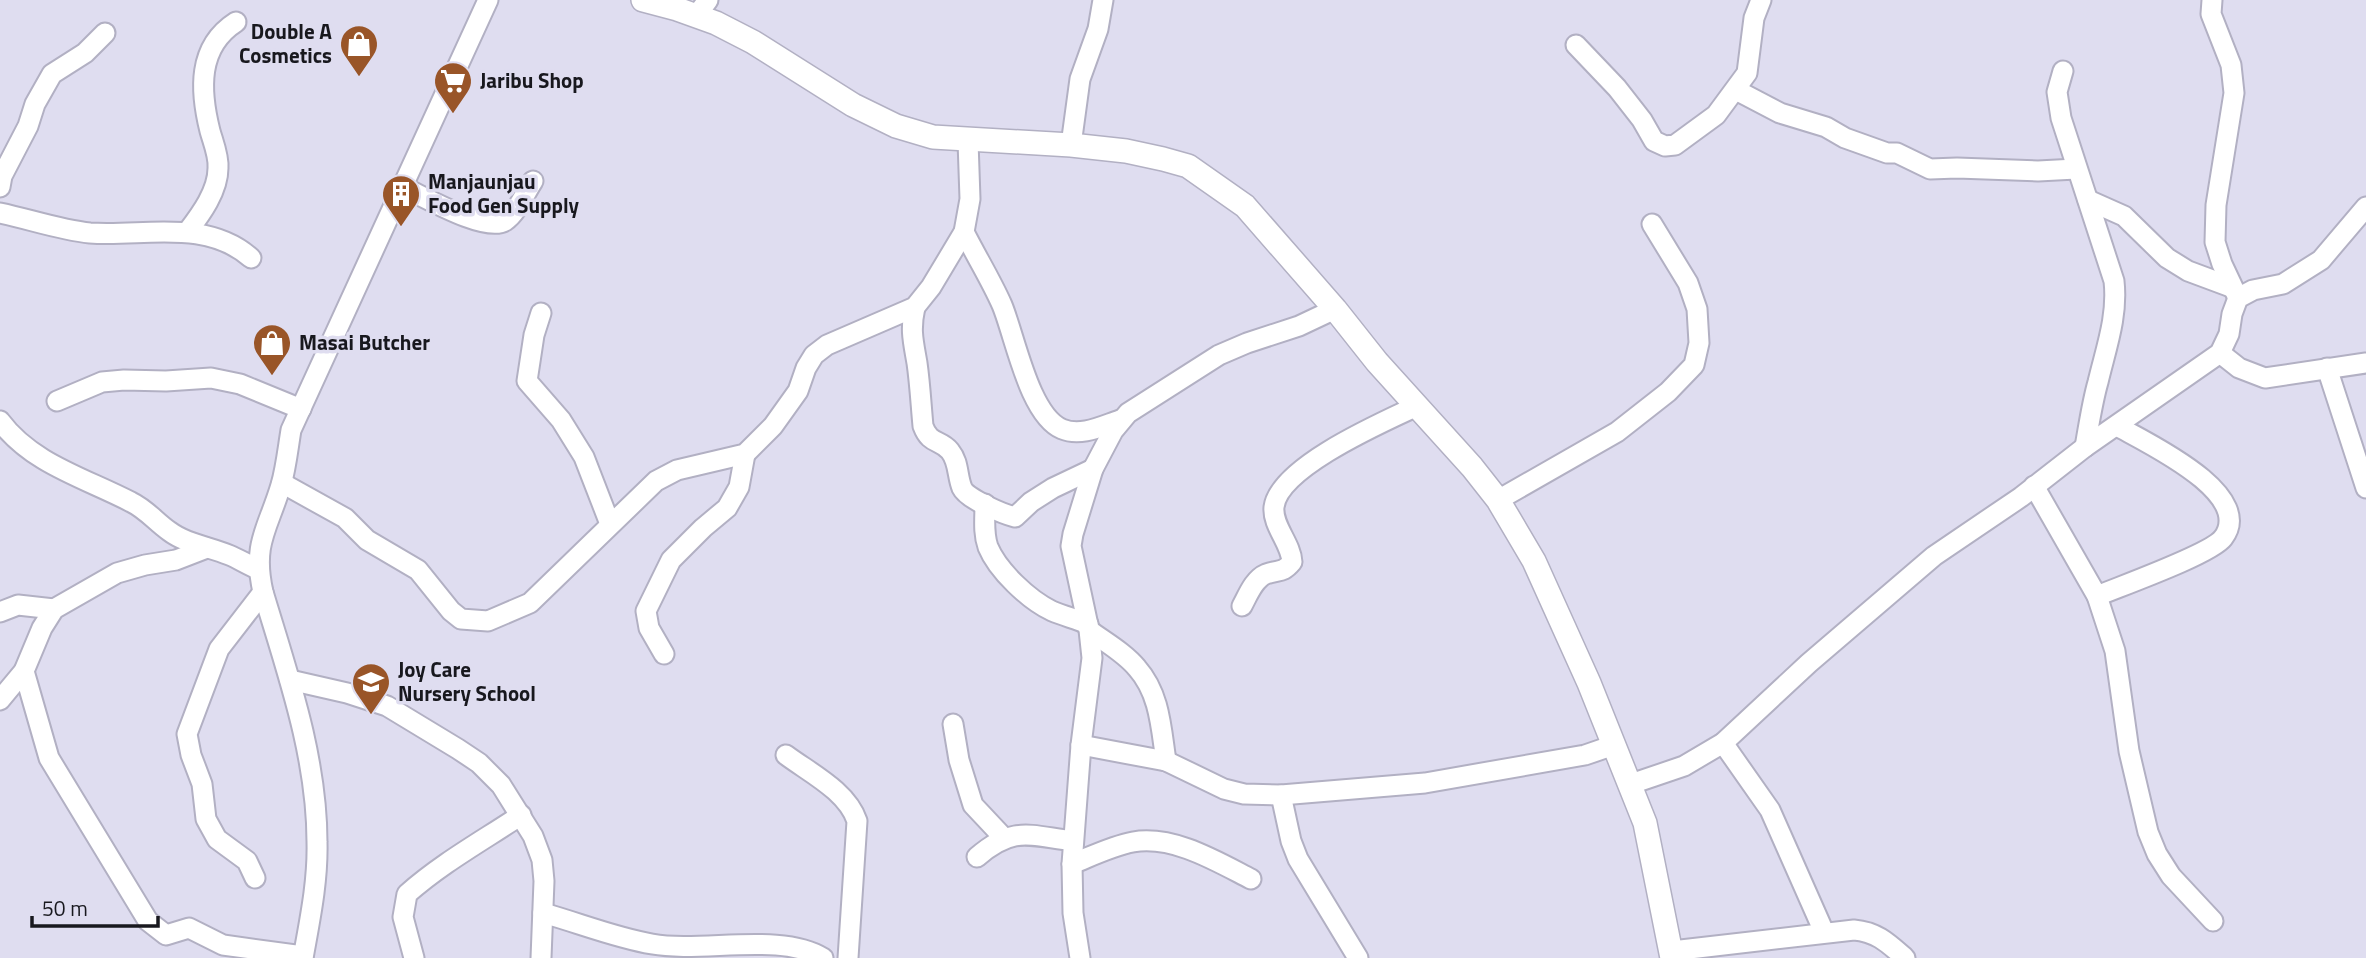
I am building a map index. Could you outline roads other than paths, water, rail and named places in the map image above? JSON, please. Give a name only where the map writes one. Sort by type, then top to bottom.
[{"type":"street","points":[[24,671],[49,758],[148,921],[166,935],[189,928],[223,945],[303,957],[315,890],[317,840],[303,728],[263,592],[258,569],[259,549],[282,483],[291,430],[488,0]]},
{"type":"street","points":[[643,0],[702,8],[716,23],[753,42],[853,106],[896,126],[933,137],[968,141],[1072,145],[1126,151],[1188,166],[1245,206],[1335,309],[1377,362],[1499,500],[1534,561],[1589,683],[1645,823],[1672,955],[1824,932],[1869,931],[1883,938],[1905,958]]},
{"type":"street","points":[[1072,145],[1080,79],[1098,29],[1103,0]]},
{"type":"street","points":[[1576,45],[1618,88],[1654,141],[1665,146],[1675,145],[1716,115],[1747,73],[1754,18],[1761,0]]},
{"type":"street","points":[[1631,784],[1684,766],[1723,743],[1809,663],[1934,556],[2021,497],[2085,447],[2220,353],[2229,334],[2235,292],[2216,242],[2216,205],[2234,93],[2231,65],[2211,14],[2212,0]]},
{"type":"street","points":[[188,231],[216,186],[219,167],[203,90],[203,69],[225,29],[236,22]]},
{"type":"street","points":[[0,187],[2,176],[52,74],[85,52],[105,33]]},
{"type":"street","points":[[2063,71],[2057,92],[2058,104],[2076,169],[2114,281],[2116,300],[2085,447]]},
{"type":"street","points":[[1736,90],[1780,113],[1826,127],[1845,138],[1887,153],[1897,153],[1930,169],[2076,169]]},
{"type":"street","points":[[282,483],[345,518],[367,540],[418,570],[451,611],[461,619],[488,621],[530,603],[610,524],[666,474],[745,454],[773,426],[798,391],[814,355],[827,345],[915,307],[931,287],[964,232],[970,199],[968,141]]},
{"type":"street","points":[[403,187],[460,214],[483,223],[494,224],[511,216],[533,181]]},
{"type":"street","points":[[2088,200],[2124,215],[2167,258],[2188,271],[2235,292],[2283,284],[2321,260],[2366,206]]},
{"type":"street","points":[[0,213],[88,233],[188,231],[229,244],[242,250],[250,258]]},
{"type":"street","points":[[1499,500],[1616,432],[1668,392],[1694,365],[1699,343],[1697,309],[1688,284],[1652,224]]},
{"type":"street","points":[[964,232],[1000,301],[1012,329],[1023,371],[1045,416],[1064,430],[1082,432],[1120,420]]},
{"type":"street","points":[[915,307],[911,334],[923,426],[926,435],[934,442],[948,447],[954,456],[966,494],[1015,517],[1031,502],[1053,488],[1093,469]]},
{"type":"street","points":[[1080,958],[1073,913],[1072,864],[1092,658],[1089,627],[1071,545],[1093,469],[1120,420],[1128,413],[1219,355],[1299,326],[1335,309]]},
{"type":"street","points":[[541,313],[527,380],[561,420],[584,457],[610,524]]},
{"type":"street","points":[[2220,353],[2239,368],[2265,377],[2366,363]]},
{"type":"street","points":[[2327,368],[2362,468],[2366,488]]},
{"type":"street","points":[[57,401],[102,382],[211,378],[272,395],[301,409]]},
{"type":"street","points":[[1242,606],[1255,582],[1265,574],[1285,570],[1292,562],[1292,553],[1273,510],[1277,496],[1286,483],[1300,470],[1330,451],[1417,406]]},
{"type":"street","points":[[0,421],[8,432],[45,462],[134,503],[149,512],[170,532],[258,569]]},
{"type":"street","points":[[2097,596],[2194,556],[2222,540],[2230,524],[2227,510],[2209,483],[2117,426]]},
{"type":"street","points":[[664,654],[649,628],[646,611],[671,560],[727,508],[739,487],[745,454]]},
{"type":"street","points":[[2034,486],[2097,596],[2115,651],[2129,751],[2148,832],[2157,854],[2171,876],[2213,921]]},
{"type":"street","points":[[985,504],[989,548],[1024,593],[1051,611],[1089,627],[1136,666],[1158,704],[1166,761]]},
{"type":"street","points":[[2,691],[24,671],[42,628],[54,609],[117,573],[176,560],[207,548]]},
{"type":"street","points":[[255,878],[247,861],[217,839],[205,819],[202,784],[191,755],[187,734],[219,649],[263,592]]},
{"type":"street","points":[[0,612],[18,605],[54,609]]},
{"type":"street","points":[[290,680],[348,693],[387,706],[479,763],[501,785],[533,836],[542,860],[541,958]]},
{"type":"street","points":[[953,724],[959,760],[973,805],[1004,838]]},
{"type":"street","points":[[1723,743],[1770,810],[1824,932]]},
{"type":"street","points":[[1082,745],[1166,761],[1224,789],[1244,794],[1281,795],[1425,783],[1585,755],[1614,745]]},
{"type":"street","points":[[786,755],[845,799],[857,821],[848,958]]},
{"type":"street","points":[[1281,795],[1290,841],[1298,859],[1358,958]]},
{"type":"street","points":[[414,958],[403,917],[407,894],[453,856],[521,815]]},
{"type":"street","points":[[976,857],[1004,838],[1034,834],[1073,841]]},
{"type":"street","points":[[1072,864],[1125,844],[1150,841],[1173,845],[1209,858],[1251,879]]},
{"type":"street","points":[[543,914],[652,944],[684,947],[725,945],[802,948],[823,958]]},
{"type":"place","name":"Double A Cosmetics","points":[[359,78]]},
{"type":"place","name":"Jaribu Shop","points":[[453,115]]},
{"type":"place","name":"Manjaunjau Food Gen Supply","points":[[401,228]]},
{"type":"place","name":"Masai Butcher","points":[[272,377]]},
{"type":"place","name":"Joy Care Nursery School","points":[[371,716]]}]
